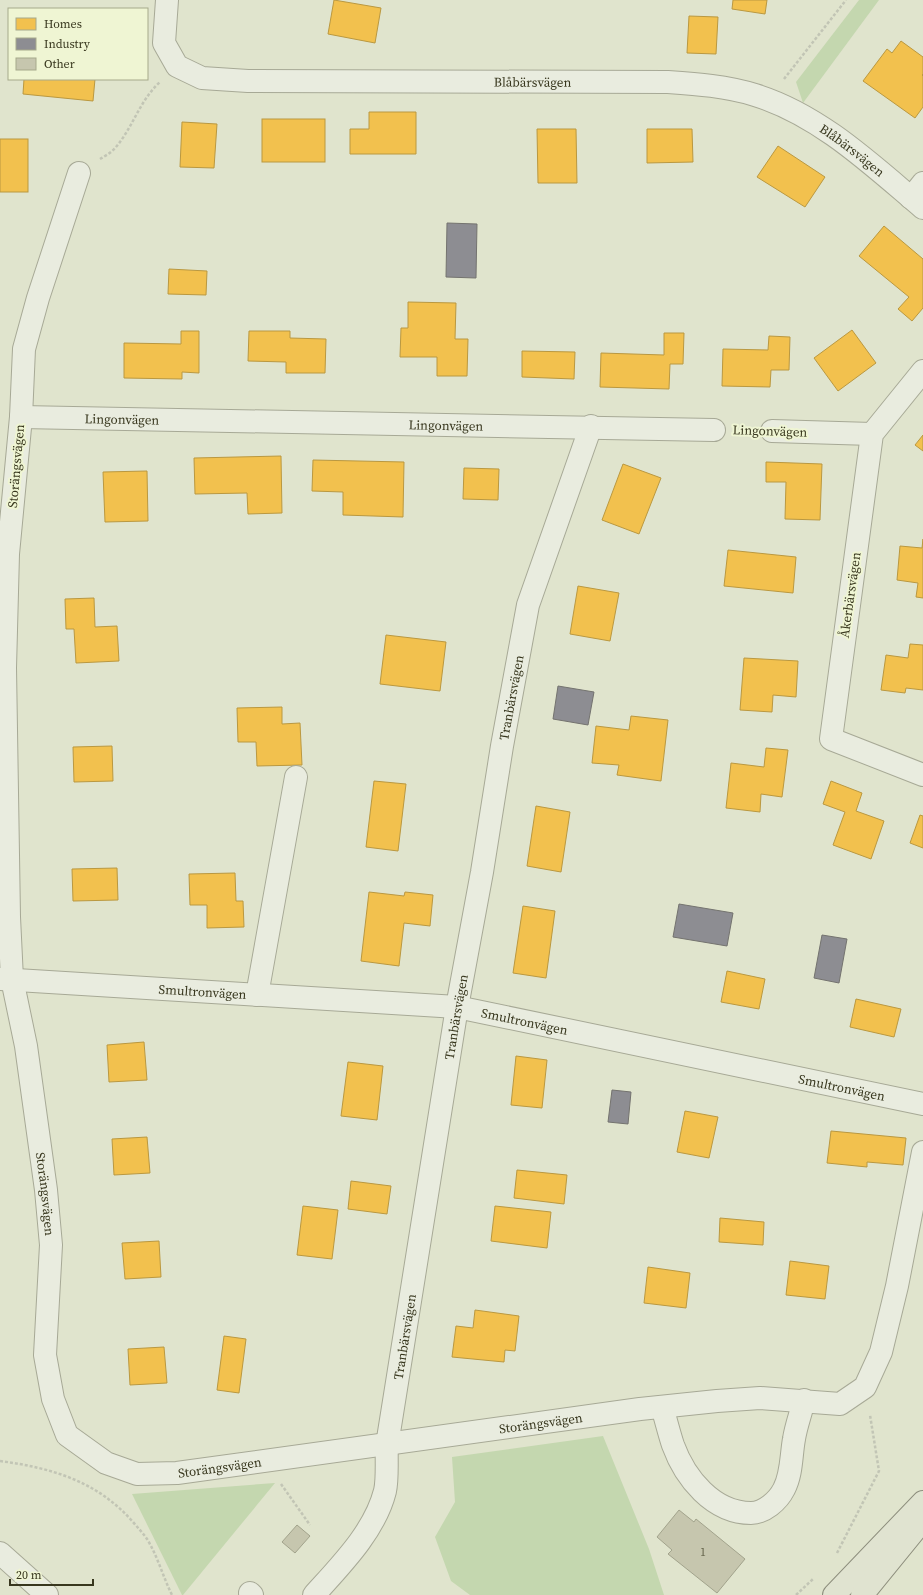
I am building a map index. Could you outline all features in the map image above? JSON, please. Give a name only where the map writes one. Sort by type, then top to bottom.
[{"type":"main road","points":[[834,1595],[923,1502]]},
{"type":"main road","points":[[862,1595],[923,1520]]},
{"type":"street","points":[[167,0],[164,43],[178,66]]},
{"type":"street","name":"Blåbärsvägen","points":[[178,66],[202,78],[248,81],[667,82],[708,85],[755,95],[796,112],[842,141],[919,196]]},
{"type":"street","name":"Storängsvägen","points":[[79,173],[38,298],[24,349],[21,417],[8,554],[5,668],[9,917],[6,979],[26,1046],[46,1190],[51,1245],[45,1355],[53,1399],[67,1435],[106,1463],[137,1474],[177,1473],[662,1407],[760,1398],[804,1400],[840,1404],[865,1387]]},
{"type":"street","points":[[872,434],[923,371]]},
{"type":"street","name":"Lingonvägen","points":[[21,417],[592,426],[714,430]]},
{"type":"street","name":"Tranbärsvägen","points":[[314,1595],[344,1562],[375,1518],[386,1490],[387,1444],[457,1007],[528,605],[592,426]]},
{"type":"street","name":"Lingonvägen","points":[[772,432],[872,434]]},
{"type":"street","name":"Åkerbärsvägen","points":[[872,434],[831,738],[923,775]]},
{"type":"street","points":[[257,995],[296,777]]},
{"type":"street","name":"Smultronvägen","points":[[6,979],[457,1007],[923,1104]]},
{"type":"street","points":[[865,1387],[881,1352],[897,1286],[923,1152]]},
{"type":"street","points":[[662,1407],[673,1446],[686,1470],[700,1491],[725,1508],[740,1513],[755,1513],[774,1503],[784,1489],[791,1466],[794,1438],[804,1400]]},
{"type":"street","points":[[0,1553],[47,1595]]},
{"type":"path","points":[[767,100],[846,0]]},
{"type":"path","points":[[79,173],[114,150],[121,141],[145,99],[153,89],[178,66]]},
{"type":"path","points":[[833,1559],[879,1471],[865,1387]]},
{"type":"path","points":[[0,1461],[28,1465],[72,1478],[94,1489],[109,1500],[124,1512],[146,1537],[172,1595]]},
{"type":"path","points":[[269,1461],[282,1485],[310,1526]]},
{"type":"green space","points":[[859,0],[879,0],[803,103],[796,82]]},
{"type":"green space","points":[[603,1436],[649,1549],[664,1595],[470,1595],[451,1581],[435,1537],[455,1502],[452,1457]]},
{"type":"green space","points":[[275,1483],[183,1595],[182,1595],[132,1494]]},
{"type":"building: Homes","points":[[334,0],[381,8],[375,43],[328,34]]},
{"type":"building: Homes","points":[[733,0],[767,0],[765,14],[732,9]]},
{"type":"building: Homes","points":[[689,16],[718,17],[716,54],[687,53]]},
{"type":"building: Homes","points":[[901,41],[923,57],[923,107],[915,118],[863,81],[887,49],[892,53]]},
{"type":"building: Homes","points":[[24,80],[95,80],[93,101],[23,94]]},
{"type":"building: Homes","points":[[369,112],[416,112],[416,154],[350,154],[350,129],[369,129]]},
{"type":"building: Homes","points":[[262,119],[325,119],[325,162],[262,162]]},
{"type":"building: Homes","points":[[182,122],[217,124],[214,168],[180,167]]},
{"type":"building: Homes","points":[[537,129],[576,129],[577,183],[538,183]]},
{"type":"building: Homes","points":[[647,129],[692,129],[693,162],[647,163]]},
{"type":"building: Homes","points":[[0,139],[28,139],[28,192],[0,192]]},
{"type":"building: Homes","points":[[778,146],[825,177],[805,207],[757,177]]},
{"type":"building: Homes","points":[[884,226],[923,259],[923,308],[912,321],[898,309],[909,297],[859,256]]},
{"type":"building: Homes","points":[[169,269],[207,271],[206,295],[168,294]]},
{"type":"building: Homes","points":[[408,302],[456,303],[455,339],[468,339],[467,376],[437,376],[437,357],[400,357],[401,328],[408,328]]},
{"type":"building: Homes","points":[[852,330],[876,363],[838,391],[814,358]]},
{"type":"building: Homes","points":[[181,331],[199,331],[199,373],[182,372],[182,379],[124,378],[124,343],[181,344]]},
{"type":"building: Homes","points":[[249,331],[290,331],[290,338],[326,339],[325,373],[286,373],[286,362],[248,361]]},
{"type":"building: Homes","points":[[664,333],[684,333],[683,364],[670,364],[669,389],[600,387],[601,353],[664,355]]},
{"type":"building: Homes","points":[[769,336],[790,337],[789,370],[771,370],[770,387],[722,386],[723,349],[768,350]]},
{"type":"building: Homes","points":[[522,351],[575,352],[574,379],[522,377]]},
{"type":"building: Homes","points":[[923,435],[923,451],[915,445]]},
{"type":"building: Homes","points":[[281,456],[282,513],[248,514],[247,493],[195,494],[194,458]]},
{"type":"building: Homes","points":[[313,460],[404,462],[403,517],[343,515],[343,492],[312,491]]},
{"type":"building: Homes","points":[[766,462],[822,464],[820,520],[785,519],[786,482],[766,482]]},
{"type":"building: Homes","points":[[623,464],[661,478],[639,534],[602,520]]},
{"type":"building: Homes","points":[[464,468],[499,469],[498,500],[463,499]]},
{"type":"building: Homes","points":[[147,471],[148,521],[105,522],[103,472]]},
{"type":"building: Homes","points":[[923,539],[923,598],[916,597],[918,583],[897,580],[900,546],[922,548]]},
{"type":"building: Homes","points":[[728,550],[796,557],[793,593],[724,586]]},
{"type":"building: Homes","points":[[578,586],[619,593],[610,641],[570,634]]},
{"type":"building: Homes","points":[[94,598],[95,627],[117,626],[119,661],[76,663],[74,629],[66,629],[65,599]]},
{"type":"building: Homes","points":[[386,635],[446,642],[440,691],[380,684]]},
{"type":"building: Homes","points":[[910,644],[923,645],[923,690],[906,688],[905,693],[881,690],[886,655],[908,658]]},
{"type":"building: Homes","points":[[744,658],[798,661],[796,697],[773,695],[772,712],[740,710]]},
{"type":"building: Homes","points":[[282,707],[282,724],[300,723],[302,765],[257,766],[256,742],[238,742],[237,708]]},
{"type":"building: Homes","points":[[631,716],[668,720],[661,781],[617,775],[619,765],[592,763],[596,726],[629,730]]},
{"type":"building: Homes","points":[[112,746],[113,781],[74,782],[73,747]]},
{"type":"building: Homes","points":[[766,748],[788,750],[782,797],[761,794],[760,812],[726,808],[731,763],[764,767]]},
{"type":"building: Homes","points":[[374,781],[406,784],[398,851],[366,847]]},
{"type":"building: Homes","points":[[831,781],[862,793],[856,811],[884,821],[871,859],[833,845],[845,812],[823,804]]},
{"type":"building: Homes","points":[[536,806],[570,812],[561,872],[527,866]]},
{"type":"building: Homes","points":[[920,815],[923,816],[923,848],[910,843]]},
{"type":"building: Homes","points":[[117,868],[118,900],[73,901],[72,869]]},
{"type":"building: Homes","points":[[235,873],[236,901],[243,901],[244,927],[207,928],[207,905],[190,905],[189,874]]},
{"type":"building: Homes","points":[[369,892],[404,896],[405,892],[433,895],[430,926],[404,923],[399,966],[361,961]]},
{"type":"building: Homes","points":[[523,906],[555,911],[546,978],[513,973]]},
{"type":"building: Homes","points":[[727,971],[765,979],[759,1009],[721,1002]]},
{"type":"building: Homes","points":[[856,999],[901,1009],[894,1037],[850,1027]]},
{"type":"building: Homes","points":[[144,1042],[147,1080],[109,1082],[107,1045]]},
{"type":"building: Homes","points":[[516,1056],[547,1060],[542,1108],[511,1105]]},
{"type":"building: Homes","points":[[348,1062],[383,1066],[377,1120],[341,1116]]},
{"type":"building: Homes","points":[[685,1111],[718,1117],[709,1158],[677,1152]]},
{"type":"building: Homes","points":[[831,1131],[906,1138],[903,1165],[867,1162],[867,1167],[827,1163]]},
{"type":"building: Homes","points":[[147,1137],[150,1173],[114,1175],[112,1139]]},
{"type":"building: Homes","points":[[517,1170],[567,1175],[564,1204],[514,1198]]},
{"type":"building: Homes","points":[[351,1181],[391,1186],[387,1214],[348,1209]]},
{"type":"building: Homes","points":[[303,1206],[338,1210],[332,1259],[297,1255]]},
{"type":"building: Homes","points":[[495,1206],[551,1212],[547,1248],[491,1241]]},
{"type":"building: Homes","points":[[720,1218],[764,1222],[763,1245],[719,1242]]},
{"type":"building: Homes","points":[[159,1241],[161,1277],[125,1279],[122,1243]]},
{"type":"building: Homes","points":[[790,1261],[829,1266],[825,1299],[786,1295]]},
{"type":"building: Homes","points":[[648,1267],[690,1273],[686,1308],[644,1303]]},
{"type":"building: Homes","points":[[475,1310],[519,1316],[515,1351],[505,1350],[504,1362],[452,1357],[456,1326],[473,1328]]},
{"type":"building: Homes","points":[[224,1336],[246,1339],[239,1393],[217,1390]]},
{"type":"building: Homes","points":[[164,1347],[167,1383],[130,1385],[128,1349]]},
{"type":"building: Industry","points":[[447,223],[477,224],[476,278],[446,277]]},
{"type":"building: Industry","points":[[558,686],[594,692],[588,725],[553,719]]},
{"type":"building: Industry","points":[[679,904],[733,913],[727,946],[673,937]]},
{"type":"building: Industry","points":[[822,935],[847,939],[839,983],[814,978]]},
{"type":"building: Industry","points":[[612,1090],[631,1092],[628,1124],[608,1122]]},
{"type":"building: Other","points":[[679,1510],[694,1522],[696,1519],[745,1559],[717,1593],[668,1554],[672,1550],[657,1537]]},
{"type":"building: Other","points":[[297,1525],[310,1536],[295,1553],[282,1542]]}]
